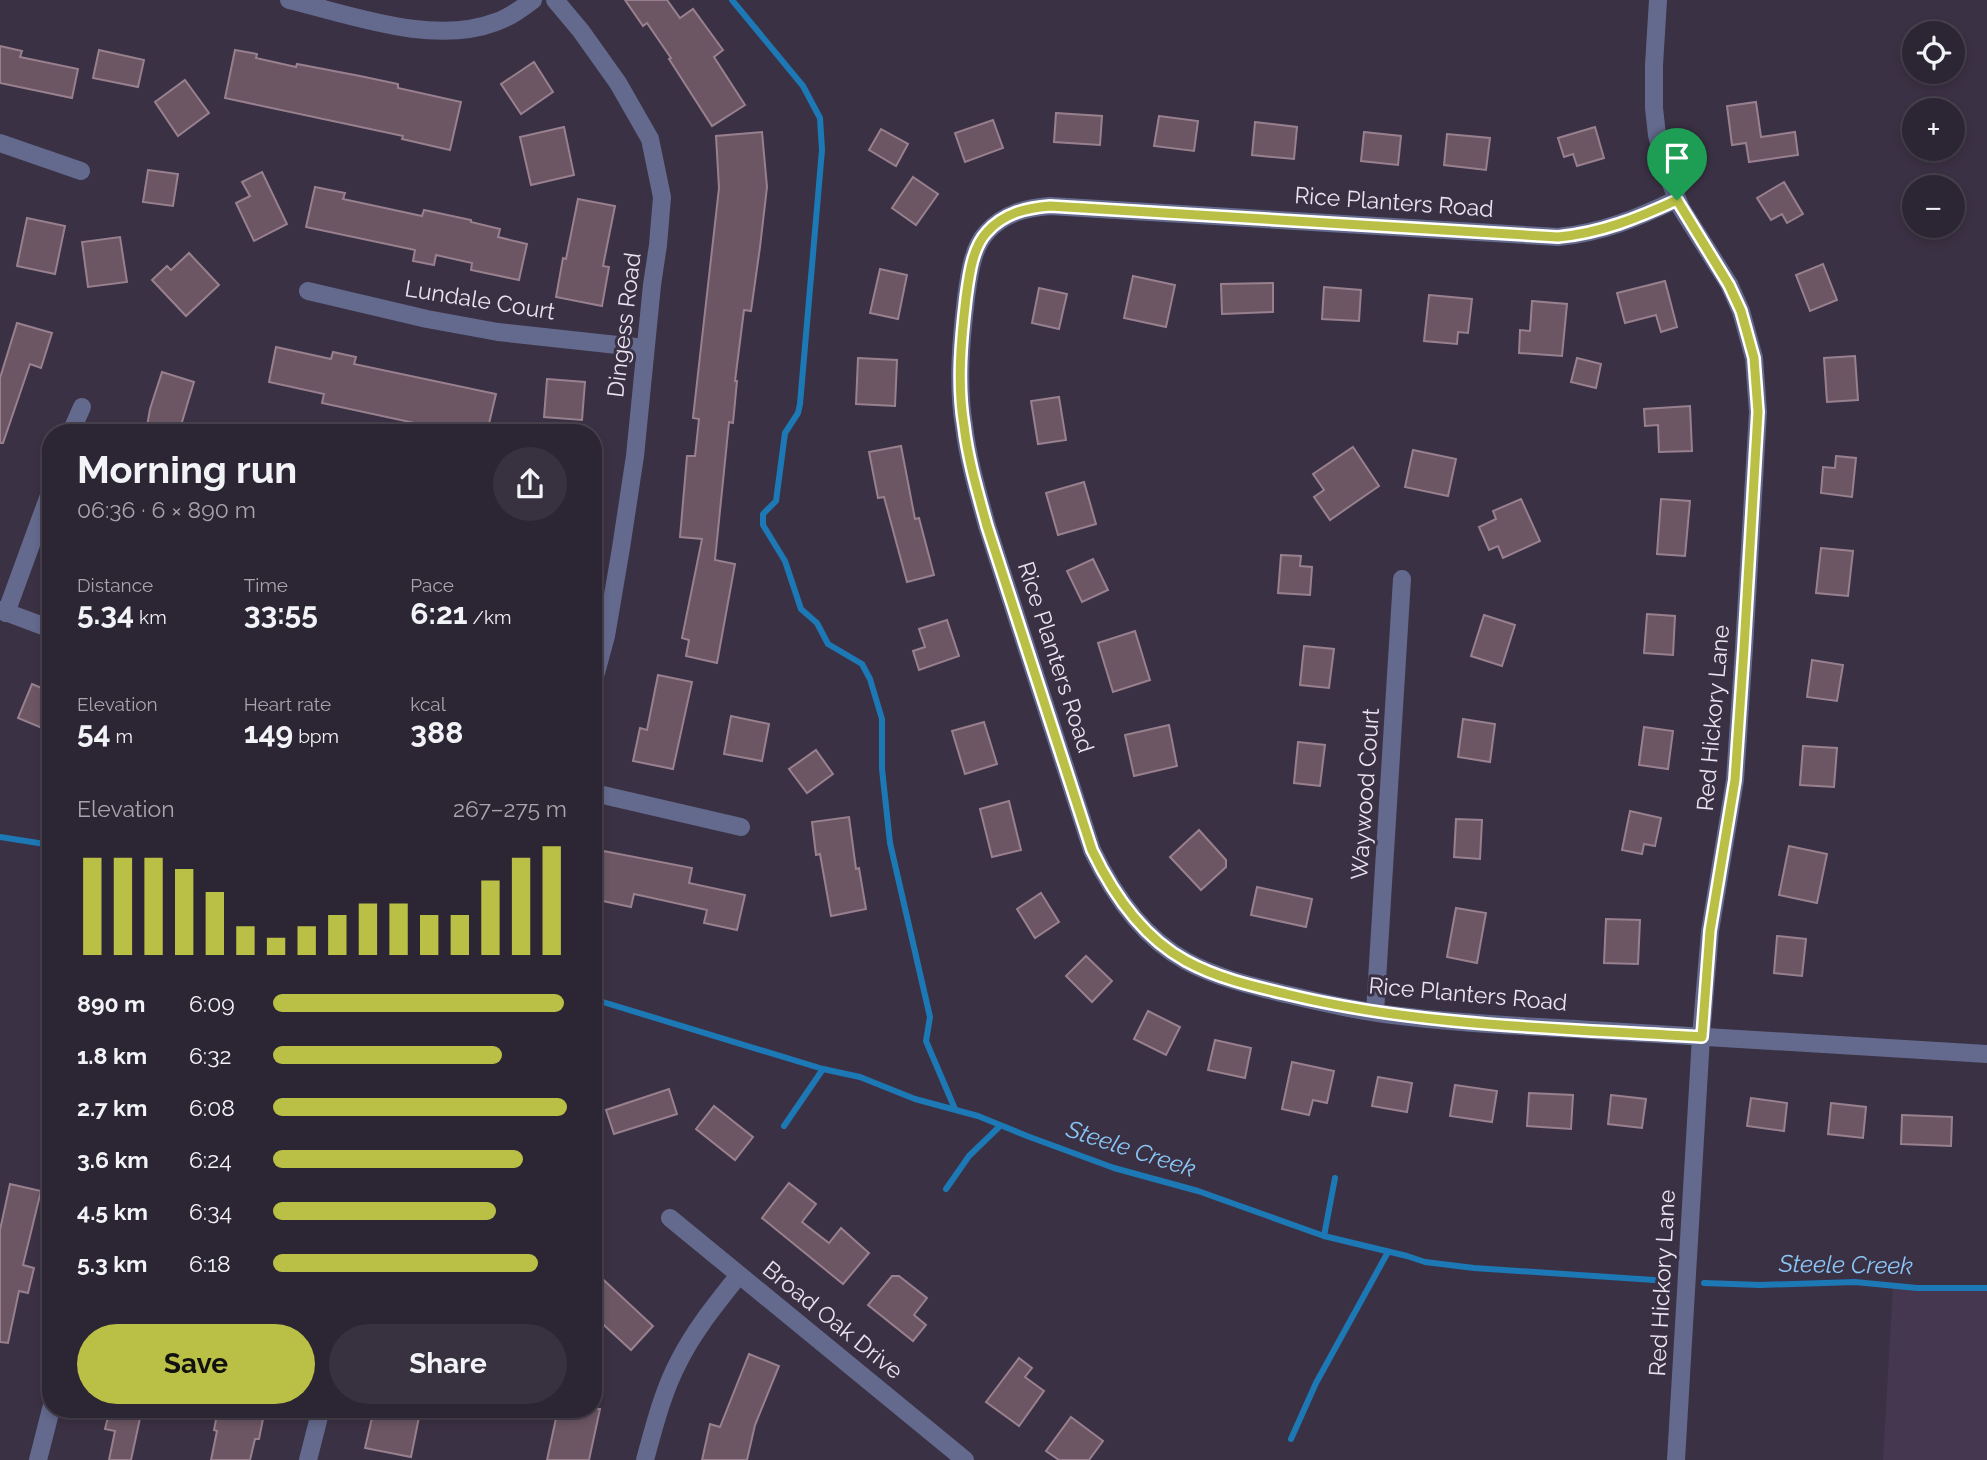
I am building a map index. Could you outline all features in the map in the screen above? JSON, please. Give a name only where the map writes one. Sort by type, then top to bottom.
[{"type":"street","points":[[289,0],[388,24],[448,31],[472,29],[496,22],[516,13],[533,0]]},
{"type":"street","name":"Dingess Road","points":[[555,0],[618,83],[650,139],[662,197],[635,456],[602,651]]},
{"type":"street","name":"Red Hickory Lane","points":[[1658,0],[1654,65],[1657,135],[1677,200],[1729,285],[1741,311],[1754,358],[1758,412],[1735,780],[1710,931],[1676,1460]]},
{"type":"street","points":[[0,144],[81,171]]},
{"type":"street","name":"Rice Planters Road","points":[[1677,200],[1611,227],[1583,235],[1558,237],[1050,206],[1029,208],[1000,220],[985,233],[976,250],[966,299],[960,380],[963,424],[972,472],[987,526],[1092,850],[1116,896],[1133,917],[1161,944],[1184,960],[1208,972],[1311,1000],[1425,1018],[1987,1054]]},
{"type":"street","name":"Lundale Court","points":[[308,291],[426,319],[498,332],[645,348]]},
{"type":"street","points":[[75,424],[82,407]]},
{"type":"street","points":[[42,513],[3,611],[42,626]]},
{"type":"street","name":"Waywood Court","points":[[1375,1012],[1402,579]]},
{"type":"street","points":[[602,794],[741,827]]},
{"type":"street","name":"Broad Oak Drive","points":[[670,1218],[965,1460]]},
{"type":"street","points":[[645,1460],[659,1411],[678,1362],[704,1318],[739,1275]]},
{"type":"street","points":[[38,1460],[49,1418]]},
{"type":"street","points":[[308,1460],[319,1418]]},
{"type":"shaded area","points":[[1893,1286],[1987,1288],[1987,1460],[1883,1460]]},
{"type":"building","points":[[625,0],[667,0],[680,18],[693,9],[723,50],[714,57],[745,105],[712,126],[647,23],[643,26]]},
{"type":"building","points":[[0,46],[22,51],[20,57],[78,69],[72,98],[0,83]]},
{"type":"building","points":[[99,50],[144,60],[138,87],[93,78]]},
{"type":"building","points":[[235,50],[296,67],[297,64],[398,84],[398,88],[461,102],[450,150],[402,139],[403,136],[225,98]]},
{"type":"building","points":[[534,62],[553,92],[521,114],[501,84]]},
{"type":"building","points":[[185,80],[209,113],[178,136],[155,102]]},
{"type":"building","points":[[1756,102],[1761,137],[1795,132],[1798,155],[1749,162],[1746,143],[1732,145],[1727,106]]},
{"type":"building","points":[[1056,113],[1102,116],[1100,145],[1054,142]]},
{"type":"building","points":[[1159,116],[1198,121],[1194,151],[1154,146]]},
{"type":"building","points":[[993,120],[1003,148],[965,162],[955,133]]},
{"type":"building","points":[[1255,122],[1297,127],[1294,159],[1252,155]]},
{"type":"building","points":[[564,127],[574,175],[531,185],[520,137]]},
{"type":"building","points":[[1595,127],[1604,158],[1577,166],[1573,154],[1564,157],[1558,138]]},
{"type":"building","points":[[881,129],[908,144],[896,166],[869,150]]},
{"type":"building","points":[[762,132],[767,187],[751,311],[744,310],[715,560],[735,564],[717,663],[686,656],[689,640],[682,638],[702,539],[680,537],[687,456],[695,456],[699,419],[693,418],[719,188],[716,136]]},
{"type":"building","points":[[1364,132],[1401,136],[1398,165],[1361,161]]},
{"type":"building","points":[[1447,134],[1490,138],[1486,170],[1444,165]]},
{"type":"building","points":[[148,170],[178,174],[173,206],[143,202]]},
{"type":"building","points":[[262,172],[287,224],[254,241],[236,203],[250,196],[242,182]]},
{"type":"building","points":[[913,177],[938,194],[916,225],[892,208]]},
{"type":"building","points":[[1784,182],[1803,214],[1787,223],[1782,214],[1771,220],[1757,198]]},
{"type":"building","points":[[315,187],[345,193],[343,199],[422,216],[424,210],[500,229],[498,237],[527,244],[519,280],[471,270],[472,263],[436,255],[434,265],[413,261],[415,250],[306,227]]},
{"type":"building","points":[[578,199],[615,206],[603,266],[609,267],[602,306],[556,297]]},
{"type":"building","points":[[27,218],[65,226],[55,274],[17,266]]},
{"type":"building","points":[[120,237],[127,282],[88,287],[82,242]]},
{"type":"building","points":[[189,253],[219,285],[186,316],[152,280],[167,266],[171,270]]},
{"type":"building","points":[[1823,264],[1837,300],[1810,311],[1796,275]]},
{"type":"building","points":[[880,269],[907,275],[898,319],[870,313]]},
{"type":"building","points":[[1133,276],[1175,285],[1166,327],[1124,318]]},
{"type":"building","points":[[1665,281],[1677,327],[1661,332],[1656,315],[1625,323],[1617,293]]},
{"type":"building","points":[[1273,283],[1273,312],[1222,314],[1221,284]]},
{"type":"building","points":[[1324,287],[1361,290],[1359,321],[1322,319]]},
{"type":"building","points":[[1039,288],[1067,294],[1059,329],[1032,323]]},
{"type":"building","points":[[1429,295],[1472,299],[1468,333],[1458,332],[1457,344],[1424,341]]},
{"type":"building","points":[[1532,301],[1567,304],[1562,356],[1519,353],[1520,330],[1530,331]]},
{"type":"building","points":[[17,323],[52,333],[41,368],[30,364],[3,443],[0,443],[0,378]]},
{"type":"building","points":[[276,347],[331,359],[333,352],[356,357],[354,364],[496,394],[489,424],[419,424],[322,403],[324,394],[269,382]]},
{"type":"building","points":[[1855,356],[1858,400],[1827,402],[1824,358]]},
{"type":"building","points":[[858,358],[897,360],[895,406],[856,404]]},
{"type":"building","points":[[1577,358],[1601,364],[1596,388],[1571,382]]},
{"type":"building","points":[[162,372],[194,382],[181,424],[147,424]]},
{"type":"building","points":[[547,379],[585,382],[582,420],[544,417]]},
{"type":"building","points":[[1059,397],[1066,440],[1038,444],[1031,401]]},
{"type":"building","points":[[1690,406],[1692,451],[1659,452],[1658,425],[1645,426],[1644,409]]},
{"type":"building","points":[[901,446],[915,519],[919,518],[934,575],[907,582],[884,497],[878,498],[869,452]]},
{"type":"building","points":[[1353,447],[1379,486],[1330,520],[1314,497],[1324,490],[1313,474]]},
{"type":"building","points":[[1413,450],[1456,459],[1448,496],[1405,487]]},
{"type":"building","points":[[1836,456],[1856,458],[1852,497],[1821,493],[1823,467],[1835,468]]},
{"type":"building","points":[[1084,482],[1096,524],[1058,535],[1046,493]]},
{"type":"building","points":[[1521,499],[1540,541],[1503,558],[1498,546],[1489,550],[1479,527],[1496,519],[1493,511]]},
{"type":"building","points":[[1661,499],[1690,501],[1685,556],[1657,554]]},
{"type":"building","points":[[1821,548],[1853,551],[1848,596],[1816,593]]},
{"type":"building","points":[[1281,555],[1301,556],[1300,566],[1312,567],[1310,595],[1278,593]]},
{"type":"building","points":[[1093,559],[1108,590],[1082,602],[1067,571]]},
{"type":"building","points":[[1647,614],[1675,616],[1673,655],[1644,653]]},
{"type":"building","points":[[1484,615],[1515,625],[1502,666],[1471,656]]},
{"type":"building","points":[[947,620],[959,656],[919,670],[913,651],[925,647],[919,629]]},
{"type":"building","points":[[1135,631],[1150,680],[1113,692],[1098,643]]},
{"type":"building","points":[[1304,646],[1334,649],[1329,688],[1300,685]]},
{"type":"building","points":[[1812,660],[1843,665],[1837,701],[1807,697]]},
{"type":"building","points":[[658,675],[692,682],[673,769],[633,761],[640,728],[647,730]]},
{"type":"building","points":[[32,684],[42,688],[42,728],[18,718]]},
{"type":"building","points":[[731,716],[769,724],[762,761],[724,754]]},
{"type":"building","points":[[1463,719],[1495,724],[1490,762],[1458,757]]},
{"type":"building","points":[[984,722],[997,764],[965,774],[952,731]]},
{"type":"building","points":[[1169,725],[1177,766],[1134,776],[1125,735]]},
{"type":"building","points":[[1644,727],[1673,731],[1668,769],[1639,765]]},
{"type":"building","points":[[1298,742],[1325,745],[1320,786],[1294,783]]},
{"type":"building","points":[[1803,746],[1837,748],[1834,787],[1800,785]]},
{"type":"building","points":[[816,750],[833,774],[807,793],[789,769]]},
{"type":"building","points":[[1009,801],[1021,850],[992,857],[980,809]]},
{"type":"building","points":[[1630,811],[1661,818],[1655,846],[1644,844],[1642,854],[1622,850]]},
{"type":"building","points":[[849,817],[856,869],[859,868],[866,909],[831,916],[820,854],[816,855],[812,822]]},
{"type":"building","points":[[1456,819],[1482,820],[1480,859],[1454,857]]},
{"type":"building","points":[[1199,830],[1226,860],[1226,867],[1201,890],[1170,857]]},
{"type":"building","points":[[1789,846],[1827,854],[1817,903],[1779,895]]},
{"type":"building","points":[[602,851],[692,868],[689,883],[745,895],[737,930],[704,923],[707,910],[634,894],[631,907],[602,901]]},
{"type":"building","points":[[1257,887],[1312,899],[1306,927],[1251,915]]},
{"type":"building","points":[[1041,893],[1059,922],[1035,938],[1017,909]]},
{"type":"building","points":[[1456,908],[1486,913],[1477,963],[1447,957]]},
{"type":"building","points":[[1606,919],[1640,920],[1638,964],[1604,963]]},
{"type":"building","points":[[1777,936],[1806,939],[1802,976],[1774,973]]},
{"type":"building","points":[[1086,956],[1112,981],[1092,1002],[1066,976]]},
{"type":"building","points":[[1148,1011],[1180,1027],[1166,1055],[1134,1039]]},
{"type":"building","points":[[1215,1040],[1251,1048],[1245,1078],[1208,1070]]},
{"type":"building","points":[[1292,1062],[1334,1071],[1327,1103],[1313,1100],[1309,1115],[1282,1109]]},
{"type":"building","points":[[1378,1077],[1412,1083],[1407,1112],[1372,1106]]},
{"type":"building","points":[[1455,1085],[1497,1091],[1492,1122],[1450,1116]]},
{"type":"building","points":[[669,1089],[677,1114],[614,1134],[606,1110]]},
{"type":"building","points":[[1529,1093],[1573,1095],[1571,1129],[1527,1126]]},
{"type":"building","points":[[1611,1095],[1646,1099],[1642,1128],[1608,1124]]},
{"type":"building","points":[[1751,1098],[1787,1103],[1784,1131],[1747,1126]]},
{"type":"building","points":[[1831,1103],[1866,1107],[1863,1138],[1828,1134]]},
{"type":"building","points":[[714,1106],[753,1137],[735,1160],[696,1129]]},
{"type":"building","points":[[1902,1115],[1952,1117],[1951,1146],[1901,1144]]},
{"type":"building","points":[[789,1183],[816,1204],[802,1222],[829,1243],[841,1228],[869,1253],[843,1284],[762,1218]]},
{"type":"building","points":[[10,1184],[41,1191],[23,1265],[34,1268],[28,1293],[19,1291],[8,1343],[0,1342],[0,1230]]},
{"type":"building","points":[[892,1276],[899,1276],[927,1298],[914,1315],[926,1325],[913,1341],[868,1305]]},
{"type":"building","points":[[602,1278],[653,1326],[631,1350],[602,1323]]},
{"type":"building","points":[[749,1354],[779,1366],[755,1425],[747,1460],[702,1460],[710,1424],[720,1427]]},
{"type":"building","points":[[1019,1358],[1032,1368],[1025,1377],[1044,1391],[1019,1426],[986,1402]]},
{"type":"building","points":[[1071,1417],[1103,1441],[1089,1460],[1059,1460],[1046,1451]]},
{"type":"building","points":[[108,1418],[140,1418],[131,1460],[109,1460],[115,1431],[105,1429]]},
{"type":"building","points":[[216,1418],[263,1418],[259,1439],[255,1439],[250,1460],[211,1460],[217,1431],[214,1430]]},
{"type":"building","points":[[372,1418],[419,1418],[411,1457],[365,1448]]},
{"type":"building","points":[[556,1418],[598,1418],[589,1460],[547,1460]]},
{"type":"waterway","points":[[732,0],[803,86],[820,118],[822,150],[800,404],[798,413],[785,433],[776,501],[763,514],[763,525],[785,561],[801,609],[817,623],[828,644],[862,664],[870,679],[882,719],[882,769],[890,843],[930,1017],[926,1041],[955,1109]]},
{"type":"waterway","name":"Steele Creek","points":[[0,837],[42,844]]},
{"type":"waterway","name":"Steele Creek","points":[[602,1002],[823,1069],[860,1077],[915,1099],[978,1116],[1114,1168],[1198,1191],[1324,1236],[1425,1262],[1474,1268],[1669,1281]]},
{"type":"waterway","points":[[784,1126],[823,1069]]},
{"type":"waterway","points":[[946,1189],[969,1156],[1000,1126]]},
{"type":"waterway","points":[[1324,1236],[1335,1178]]},
{"type":"waterway","points":[[1291,1439],[1316,1383],[1388,1252]]},
{"type":"waterway","name":"Steele Creek","points":[[1704,1283],[1760,1285],[1855,1282],[1917,1288],[1987,1288]]},
{"type":"route","points":[[1677,200],[1729,285],[1741,311],[1754,358],[1758,412],[1735,780],[1710,931],[1702,1037],[1399,1016],[1311,1000],[1252,985],[1208,972],[1184,960],[1161,944],[1133,917],[1116,896],[1092,850],[972,472],[963,424],[960,380],[962,337],[976,250],[985,233],[1010,215],[1029,208],[1050,206],[1558,237],[1583,235],[1611,227],[1677,200]]}]
